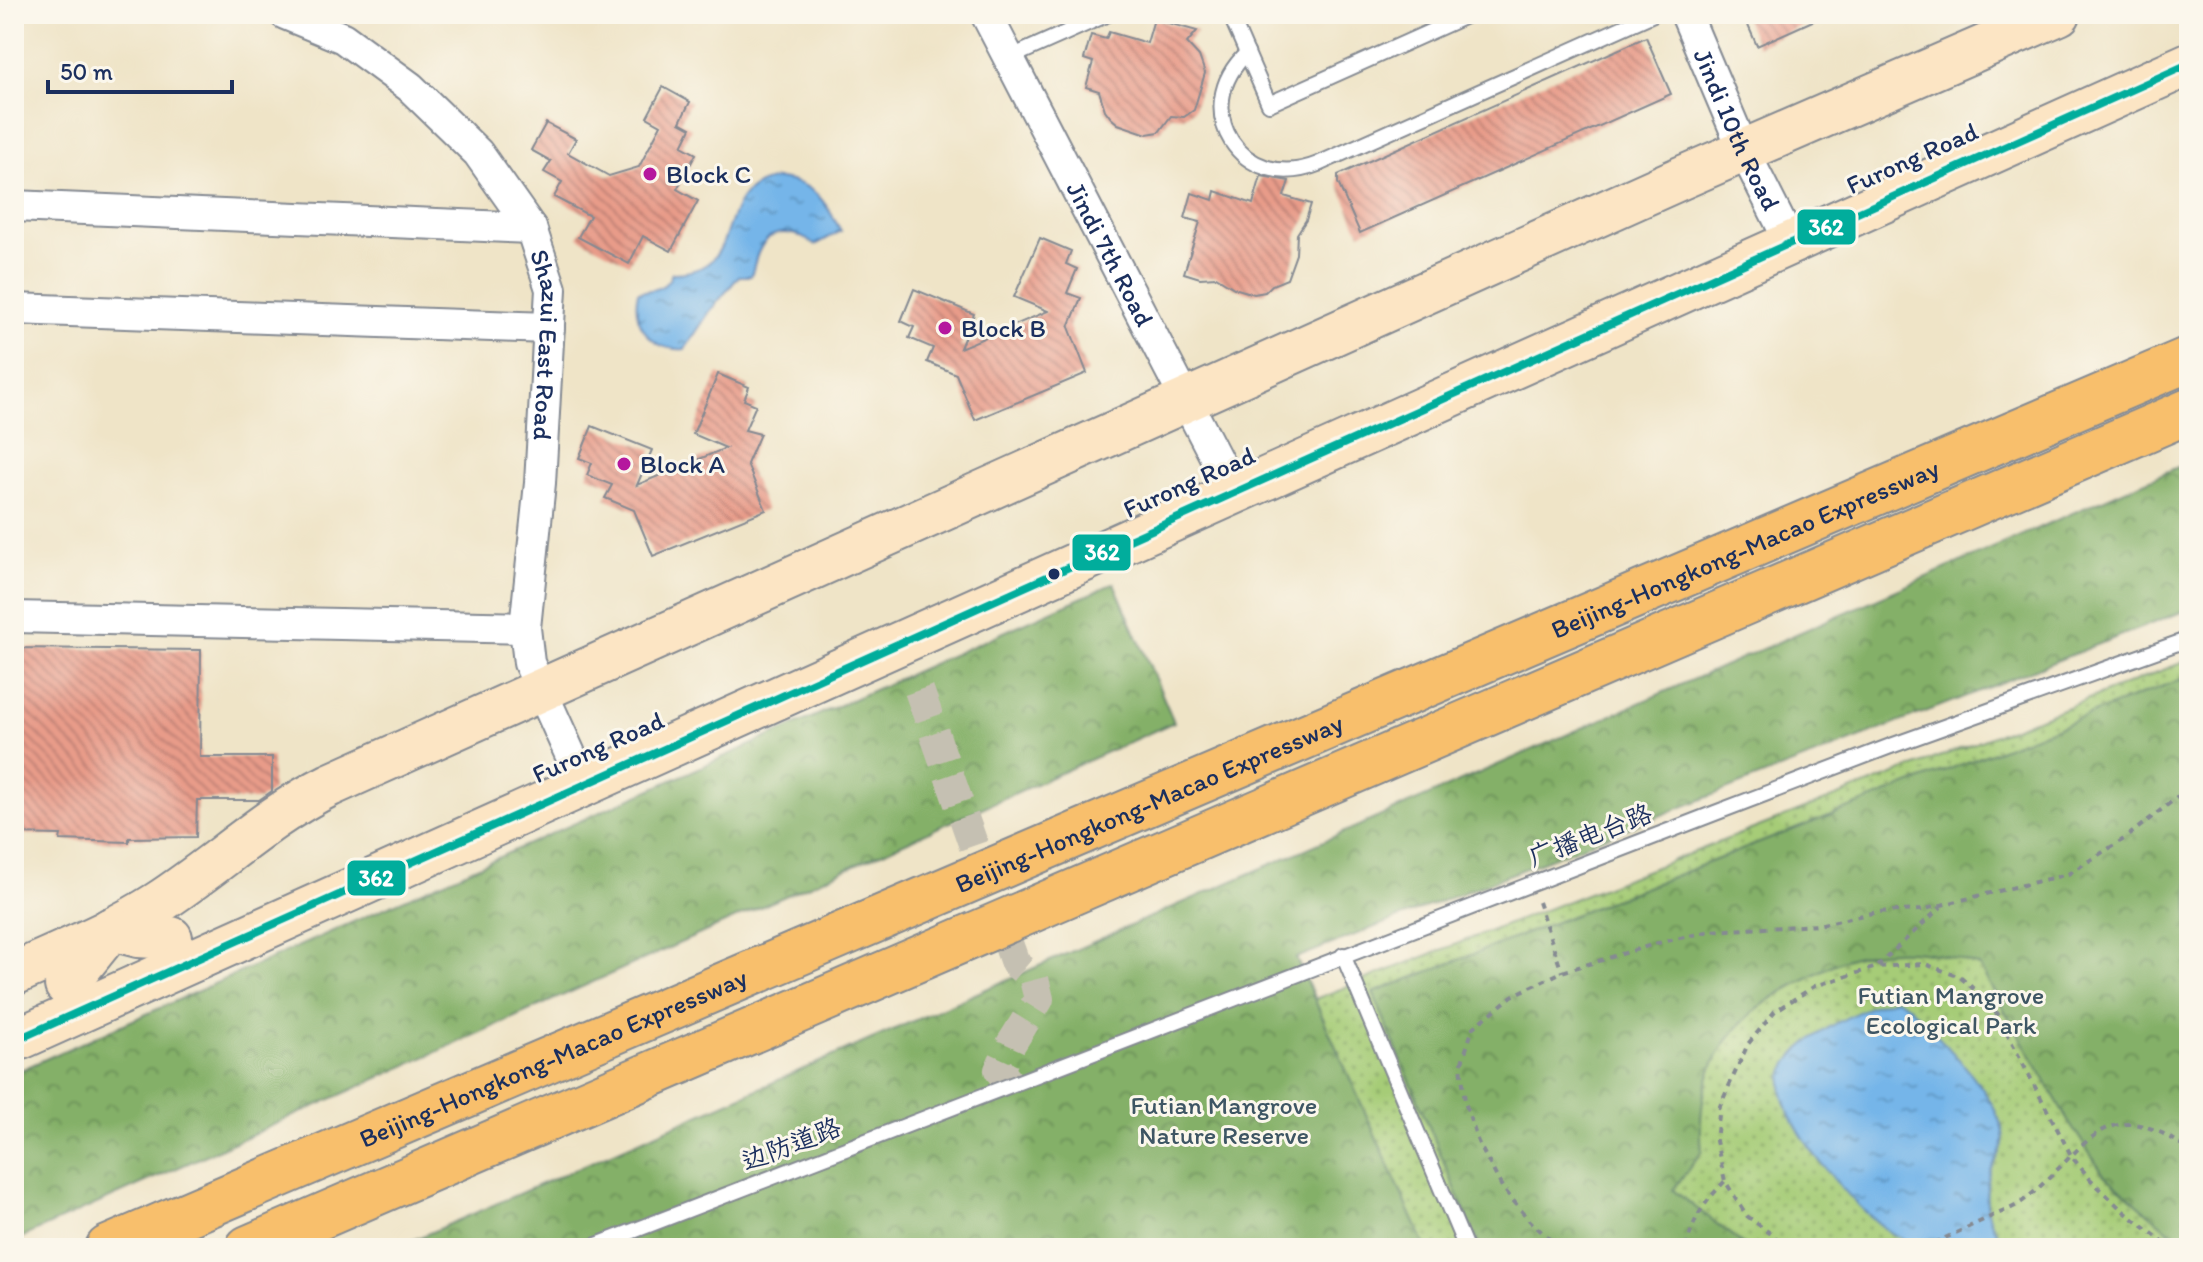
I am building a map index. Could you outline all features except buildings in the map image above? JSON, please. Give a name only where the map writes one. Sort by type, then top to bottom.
[{"type":"highway","name":"Beijing-Hongkong-Macao Expressway","points":[[108,1248],[2189,359]]},
{"type":"highway","name":"Beijing-Hongkong-Macao Expressway","points":[[248,1248],[2189,411]]},
{"type":"main road","points":[[14,974],[111,929],[172,894],[262,824],[310,795],[1744,151],[2059,14]]},
{"type":"main road","name":"Furong Road","points":[[1784,231],[2189,33]]},
{"type":"main road","name":"Furong Road","points":[[14,1041],[578,772],[1228,480],[1784,231],[2189,64]]},
{"type":"main road","name":"Furong Road","points":[[14,1009],[171,938],[578,772]]},
{"type":"main road","points":[[111,929],[138,936],[171,938]]},
{"type":"main road","points":[[66,985],[111,929]]},
{"type":"street","name":"Shazui East Road","points":[[285,14],[343,38],[410,87],[478,153],[531,228],[551,289],[540,483],[525,628],[529,663],[578,772]]},
{"type":"street","name":"Jindi 7th Road","points":[[986,14],[1228,480]]},
{"type":"street","name":"Jindi 10th Road","points":[[1686,14],[1744,151],[1784,231]]},
{"type":"street","points":[[14,206],[531,228]]},
{"type":"street","points":[[14,309],[549,328]]},
{"type":"street","points":[[14,617],[525,628]]},
{"type":"lane","points":[[1009,58],[1108,14]]},
{"type":"lane","points":[[1230,14],[1269,104],[1467,15]]},
{"type":"lane","points":[[1247,53],[1229,75],[1223,88],[1221,102],[1226,130],[1232,143],[1253,162],[1265,168],[1292,172],[1318,164],[1653,14]]},
{"type":"lane","name":"广播电台路","points":[[1010,1084],[1888,747],[2189,639]]},
{"type":"lane","points":[[1343,955],[1466,1248]]},
{"type":"lane","name":"边防道路","points":[[589,1248],[1010,1084]]},
{"type":"path","points":[[1559,1248],[1530,1221],[1502,1187],[1478,1142],[1465,1102],[1461,1065],[1473,1028],[1512,996],[1562,972],[1658,943],[1711,931],[1818,925],[1877,912],[1921,910],[2068,874],[2124,839],[2189,788]]},
{"type":"path","points":[[1531,883],[1562,972]]},
{"type":"path","points":[[1877,967],[1943,905]]},
{"type":"path","points":[[1790,1248],[1747,1216],[1725,1181],[1716,1141],[1720,1106],[1731,1077],[1748,1044],[1775,1011],[1815,986],[1877,967],[1925,964],[1960,977],[1992,1005],[2072,1157],[2122,1210],[2171,1248]]},
{"type":"path","points":[[1923,1248],[2021,1203],[2094,1134],[2111,1125],[2132,1122],[2158,1129],[2189,1150]]},
{"type":"path","points":[[1686,1248],[1692,1224],[1703,1204],[1725,1181]]},
{"type":"green space","name":"Futian Mangrove Nature Reserve","points":[[2189,462],[2189,609],[1296,958],[1426,1248],[395,1248]]},
{"type":"green space","points":[[1114,583],[1174,722],[14,1241],[14,1073]]},
{"type":"green space","name":"Futian Mangrove Ecological Park","points":[[2189,660],[2189,1248],[499,1248],[1295,958],[1315,999]]},
{"type":"green space","name":"Futian Mangrove Ecological Park","points":[[2189,676],[2189,1248],[2104,1175],[2069,1122],[1979,966],[1928,953],[1894,951],[1876,952],[1842,961],[1773,997],[1735,1031],[1710,1072],[1701,1122],[1702,1151],[1673,1190],[1748,1248],[1480,1248],[1373,993]]},
{"type":"water","points":[[776,179],[809,188],[823,201],[841,231],[815,245],[792,234],[770,237],[759,251],[751,276],[739,276],[710,311],[685,349],[662,346],[653,340],[641,324],[638,292],[659,288],[672,273],[696,269],[712,260],[741,199],[755,186]]},
{"type":"water","points":[[1896,999],[1910,1007],[1961,1062],[1994,1107],[2004,1138],[1988,1179],[1989,1217],[2004,1239],[2028,1248],[1942,1249],[1910,1242],[1895,1235],[1843,1189],[1824,1167],[1793,1120],[1784,1099],[1782,1081],[1786,1067],[1796,1053],[1846,1018]]},
{"type":"tunnel","points":[[919,690],[1015,963],[1034,979],[1039,999],[999,1070],[1010,1084]]},
{"type":"transit line","name":"362","points":[[14,1041],[2189,64]]},
{"type":"place","name":"Block C","points":[[650,174]]},
{"type":"place","name":"Block B","points":[[945,328]]},
{"type":"place","name":"Block A","points":[[624,464]]}]
